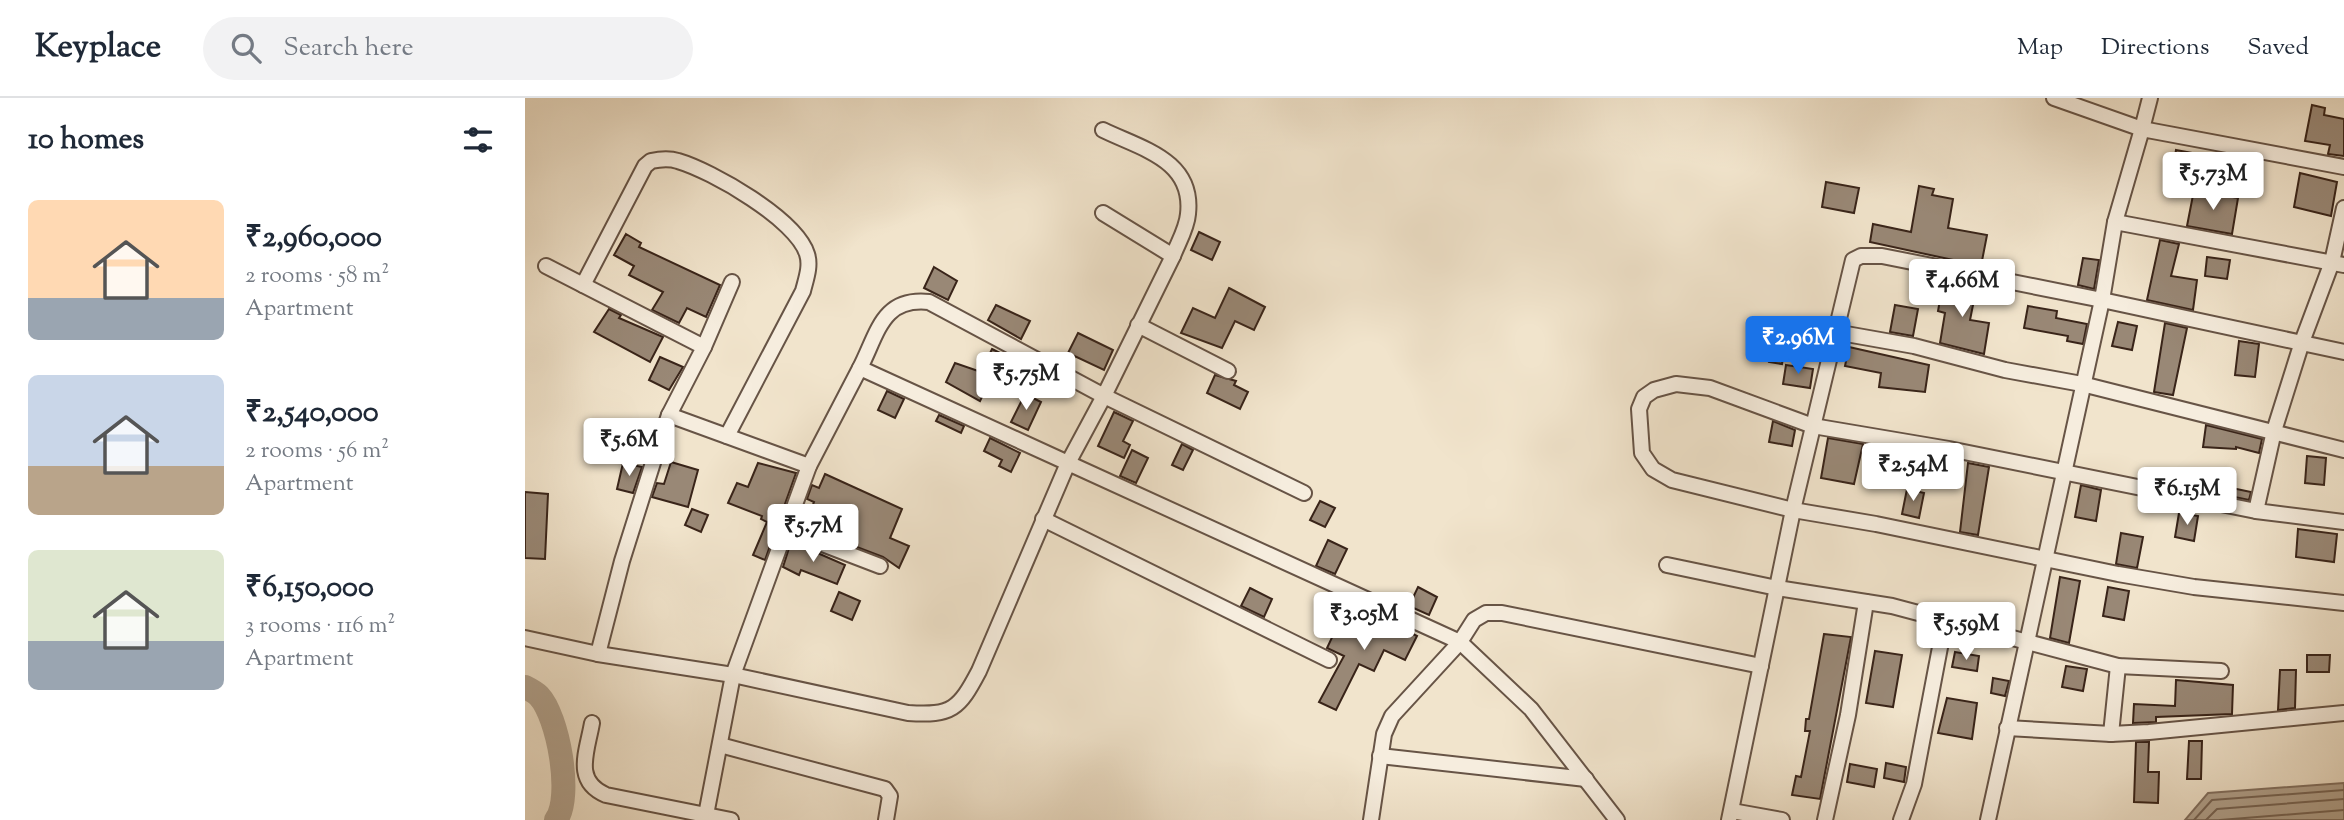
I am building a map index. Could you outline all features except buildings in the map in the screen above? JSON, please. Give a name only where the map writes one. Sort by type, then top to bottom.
[{"type":"street","points":[[2055,98],[2141,129],[2344,167]]},
{"type":"street","points":[[1988,820],[2045,557],[2066,474],[2082,384],[2102,300],[2115,222],[2150,98]]},
{"type":"street","points":[[525,638],[598,654],[733,675],[908,713],[935,715],[953,710],[966,696],[979,671],[1068,463],[1173,256],[1188,217],[1188,194],[1180,175],[1171,163],[1103,130]]},
{"type":"street","points":[[583,285],[645,166],[651,161],[678,161],[741,191],[773,213],[798,236],[808,255],[809,272],[803,291],[727,436]]},
{"type":"street","points":[[2256,511],[2274,431],[2302,342],[2338,263],[2344,208]]},
{"type":"street","points":[[1103,213],[1173,256]]},
{"type":"street","points":[[2115,222],[2338,263]]},
{"type":"street","points":[[1782,820],[1730,816],[1793,510],[1848,269],[1853,260],[1861,256],[1882,256],[2344,352]]},
{"type":"street","points":[[546,266],[704,347]]},
{"type":"street","points":[[598,654],[622,561],[669,415],[704,347],[732,282]]},
{"type":"street","points":[[706,817],[733,675],[809,466],[887,314],[898,304],[929,302],[1104,396],[1304,493]]},
{"type":"street","points":[[1137,326],[1228,371]]},
{"type":"street","points":[[1835,332],[1914,346],[2005,370],[2082,384],[2344,450]]},
{"type":"street","points":[[860,368],[1460,642],[1531,709],[1617,820]]},
{"type":"street","points":[[2344,522],[2256,511],[1948,449],[1813,426],[1710,388],[1676,384],[1654,390],[1644,397],[1639,409],[1642,453],[1653,469],[1672,480],[1793,510],[2194,587],[2344,603]]},
{"type":"street","points":[[669,415],[809,466]]},
{"type":"street","points":[[1043,519],[1329,660]]},
{"type":"street","points":[[786,530],[880,566]]},
{"type":"street","points":[[1667,565],[1777,588],[1866,602],[2028,640],[2117,666],[2221,671]]},
{"type":"street","points":[[1825,820],[1848,715],[1866,602]]},
{"type":"street","points":[[1371,820],[1380,756],[1392,716],[1460,642],[1474,620],[1486,613],[1502,613],[1761,666]]},
{"type":"street","points":[[1901,820],[1914,784],[1945,621]]},
{"type":"street","points":[[2111,734],[2117,666]]},
{"type":"street","points":[[2007,728],[2111,734],[2344,712]]},
{"type":"street","points":[[592,723],[585,768],[585,780],[592,789],[606,795],[731,820]]},
{"type":"street","points":[[720,745],[885,789],[890,796],[886,820]]},
{"type":"street","points":[[1380,756],[1586,779]]},
{"type":"water","points":[[2344,783],[2344,820],[2185,820],[2208,793]]},
{"type":"waterway","points":[[525,687],[537,695],[546,706],[557,738],[563,794],[556,820]]}]
